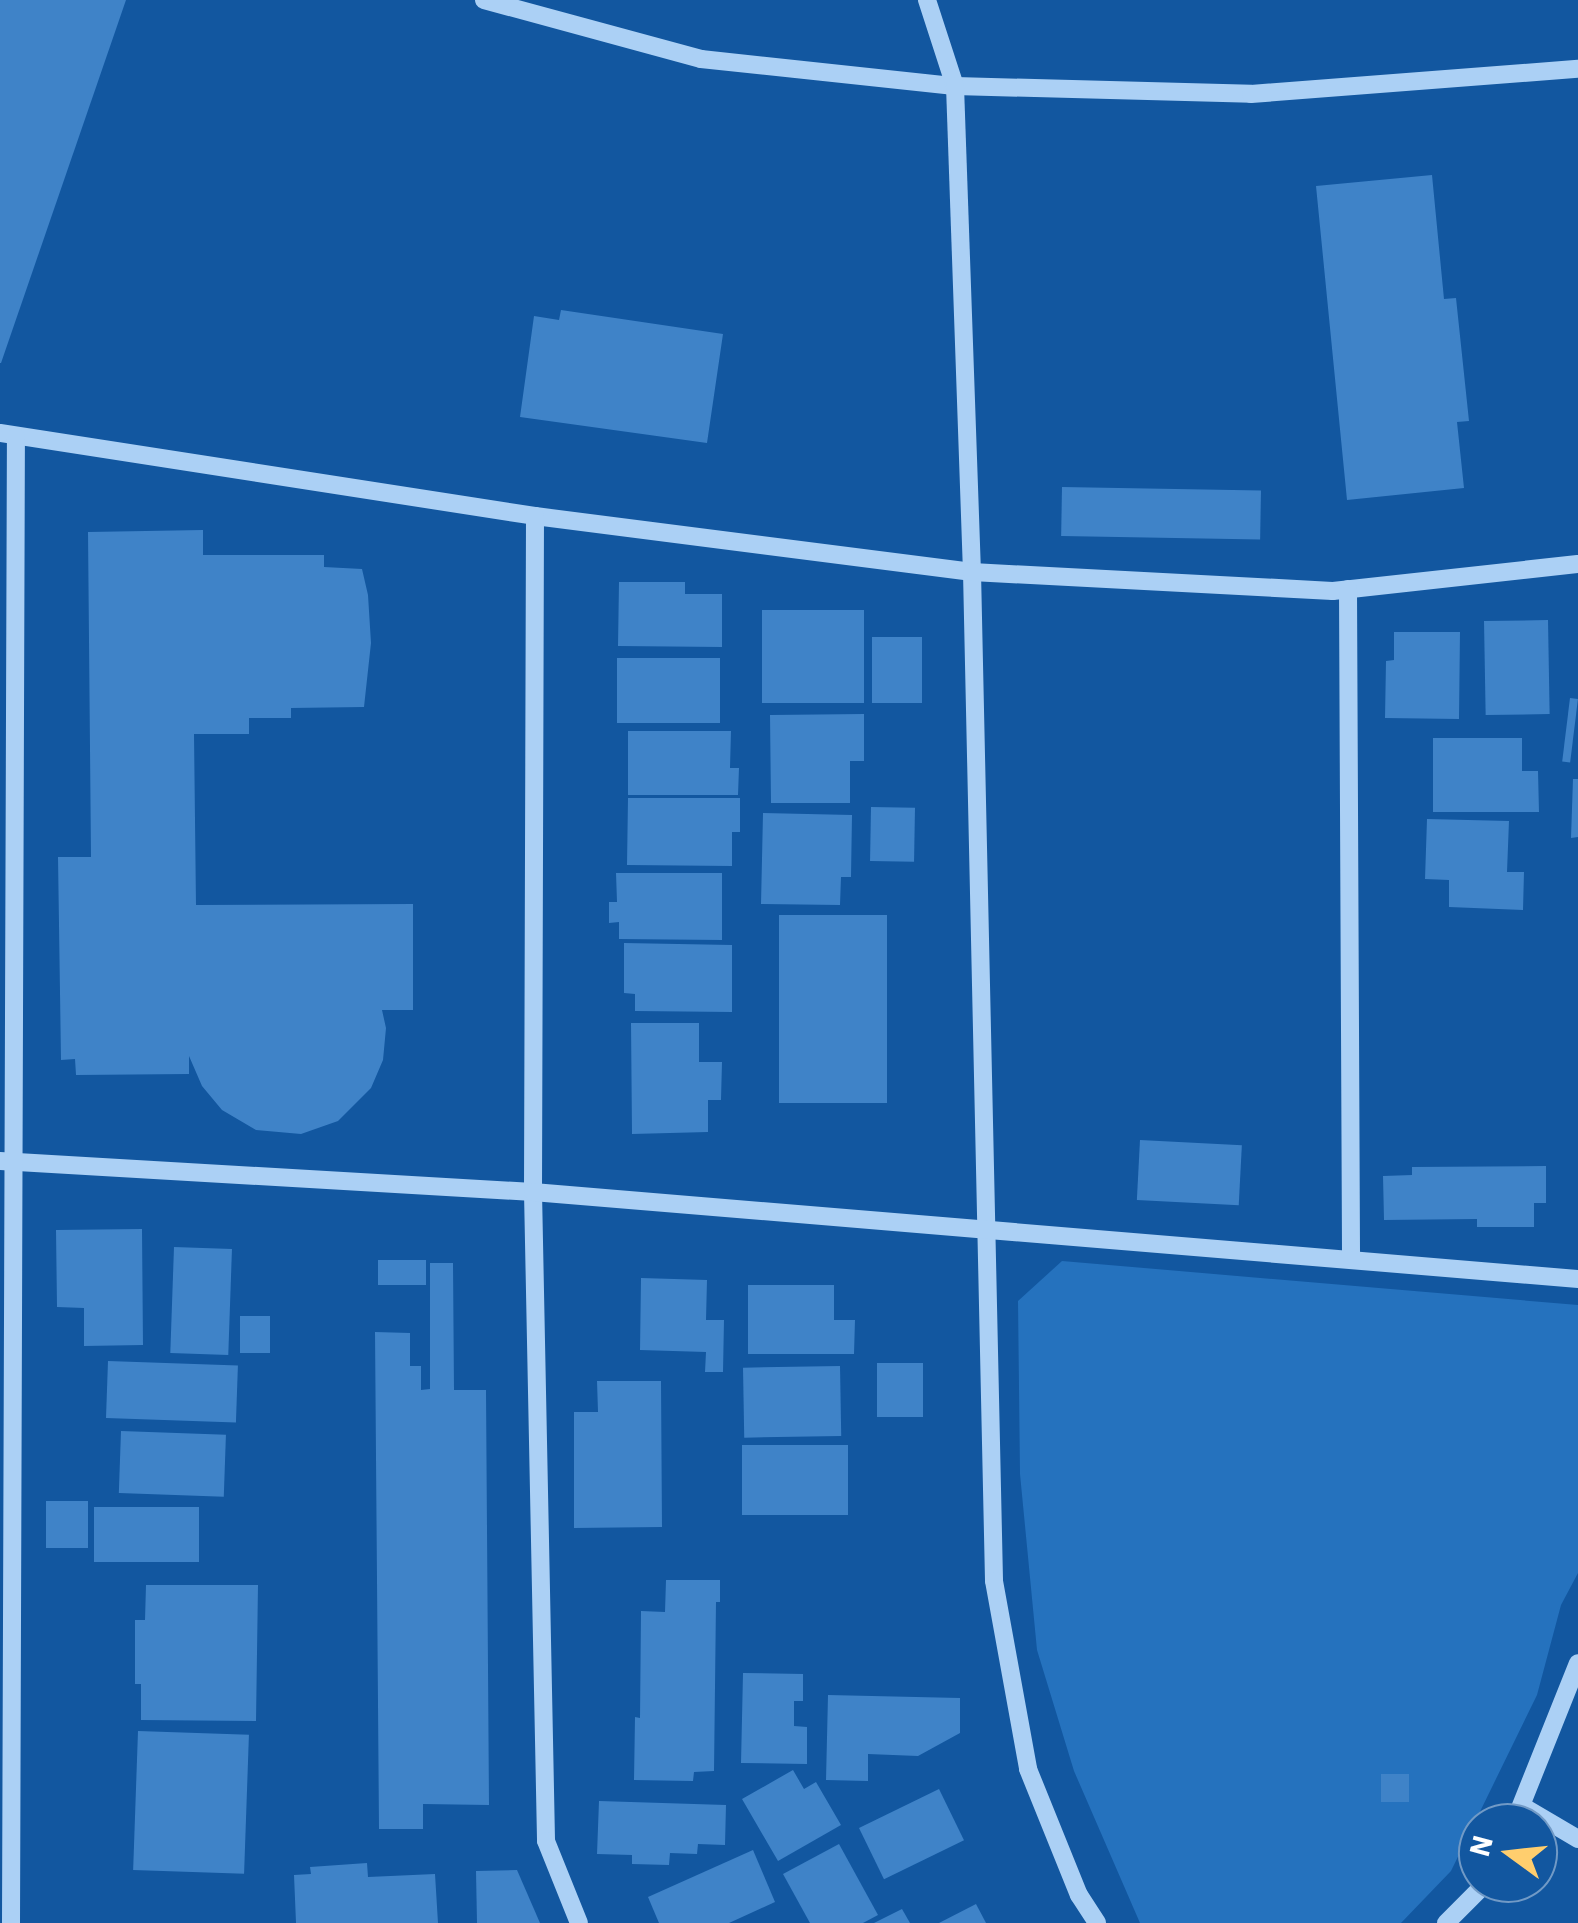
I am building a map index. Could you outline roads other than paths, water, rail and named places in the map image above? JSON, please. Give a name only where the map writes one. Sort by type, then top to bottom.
[{"type":"street","points":[[484,0],[701,59],[955,86],[1251,94],[1578,68]]},
{"type":"street","points":[[928,0],[955,86],[972,572],[994,1581],[1028,1769],[1078,1895],[1097,1923]]},
{"type":"street","points":[[12,1923],[8,435],[536,516],[972,572],[1348,589],[1578,564]]},
{"type":"street","points":[[536,516],[533,1192],[546,1841],[579,1923]]},
{"type":"street","points":[[1348,589],[1351,1260]]},
{"type":"street","points":[[8,1162],[533,1192],[1578,1279]]},
{"type":"street","points":[[1523,1803],[1578,1663]]},
{"type":"street","points":[[1446,1923],[1466,1903]]}]
